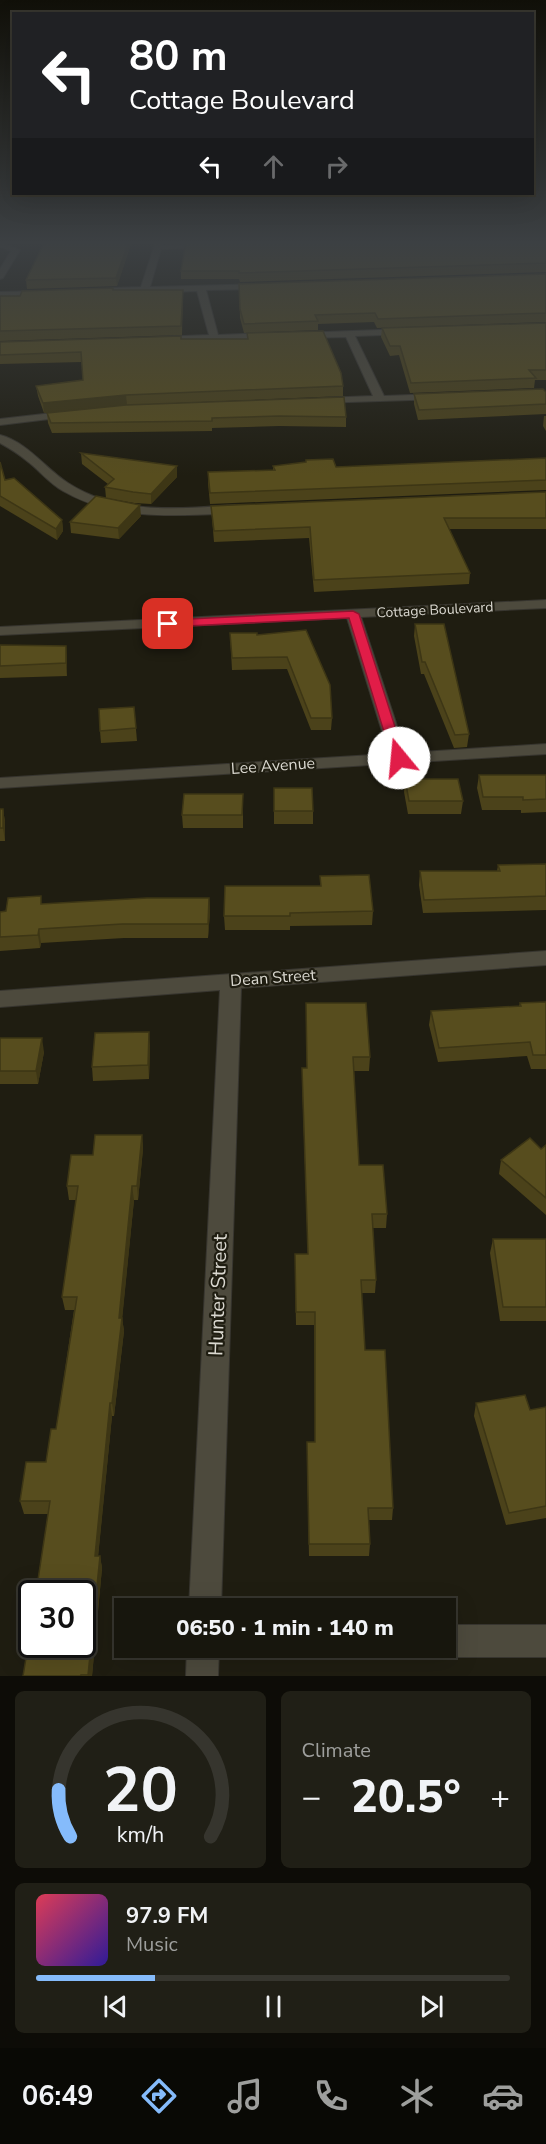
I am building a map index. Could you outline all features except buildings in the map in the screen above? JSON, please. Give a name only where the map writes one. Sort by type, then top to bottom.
[{"type":"street","points":[[209,319],[214,338]]},
{"type":"street","points":[[292,336],[418,332]]},
{"type":"street","points":[[349,334],[380,399]]},
{"type":"street","points":[[142,341],[281,336]]},
{"type":"street","points":[[309,402],[451,396]]},
{"type":"street","points":[[0,422],[83,413]]},
{"type":"street","points":[[0,438],[32,459],[68,489],[100,502],[130,509],[172,512],[250,509]]},
{"type":"street","name":"Cottage Boulevard","points":[[0,631],[546,604]]},
{"type":"street","points":[[353,614],[399,758]]},
{"type":"street","name":"Lee Avenue","points":[[0,783],[546,749]]},
{"type":"street","name":"Dean Street","points":[[0,999],[546,958]]},
{"type":"street","name":"Hunter Street","points":[[205,1598],[231,982]]},
{"type":"street","points":[[456,1641],[546,1641]]},
{"type":"street","points":[[202,1676],[203,1658]]},
{"type":"route","points":[[168,624],[353,614],[399,758]]}]
